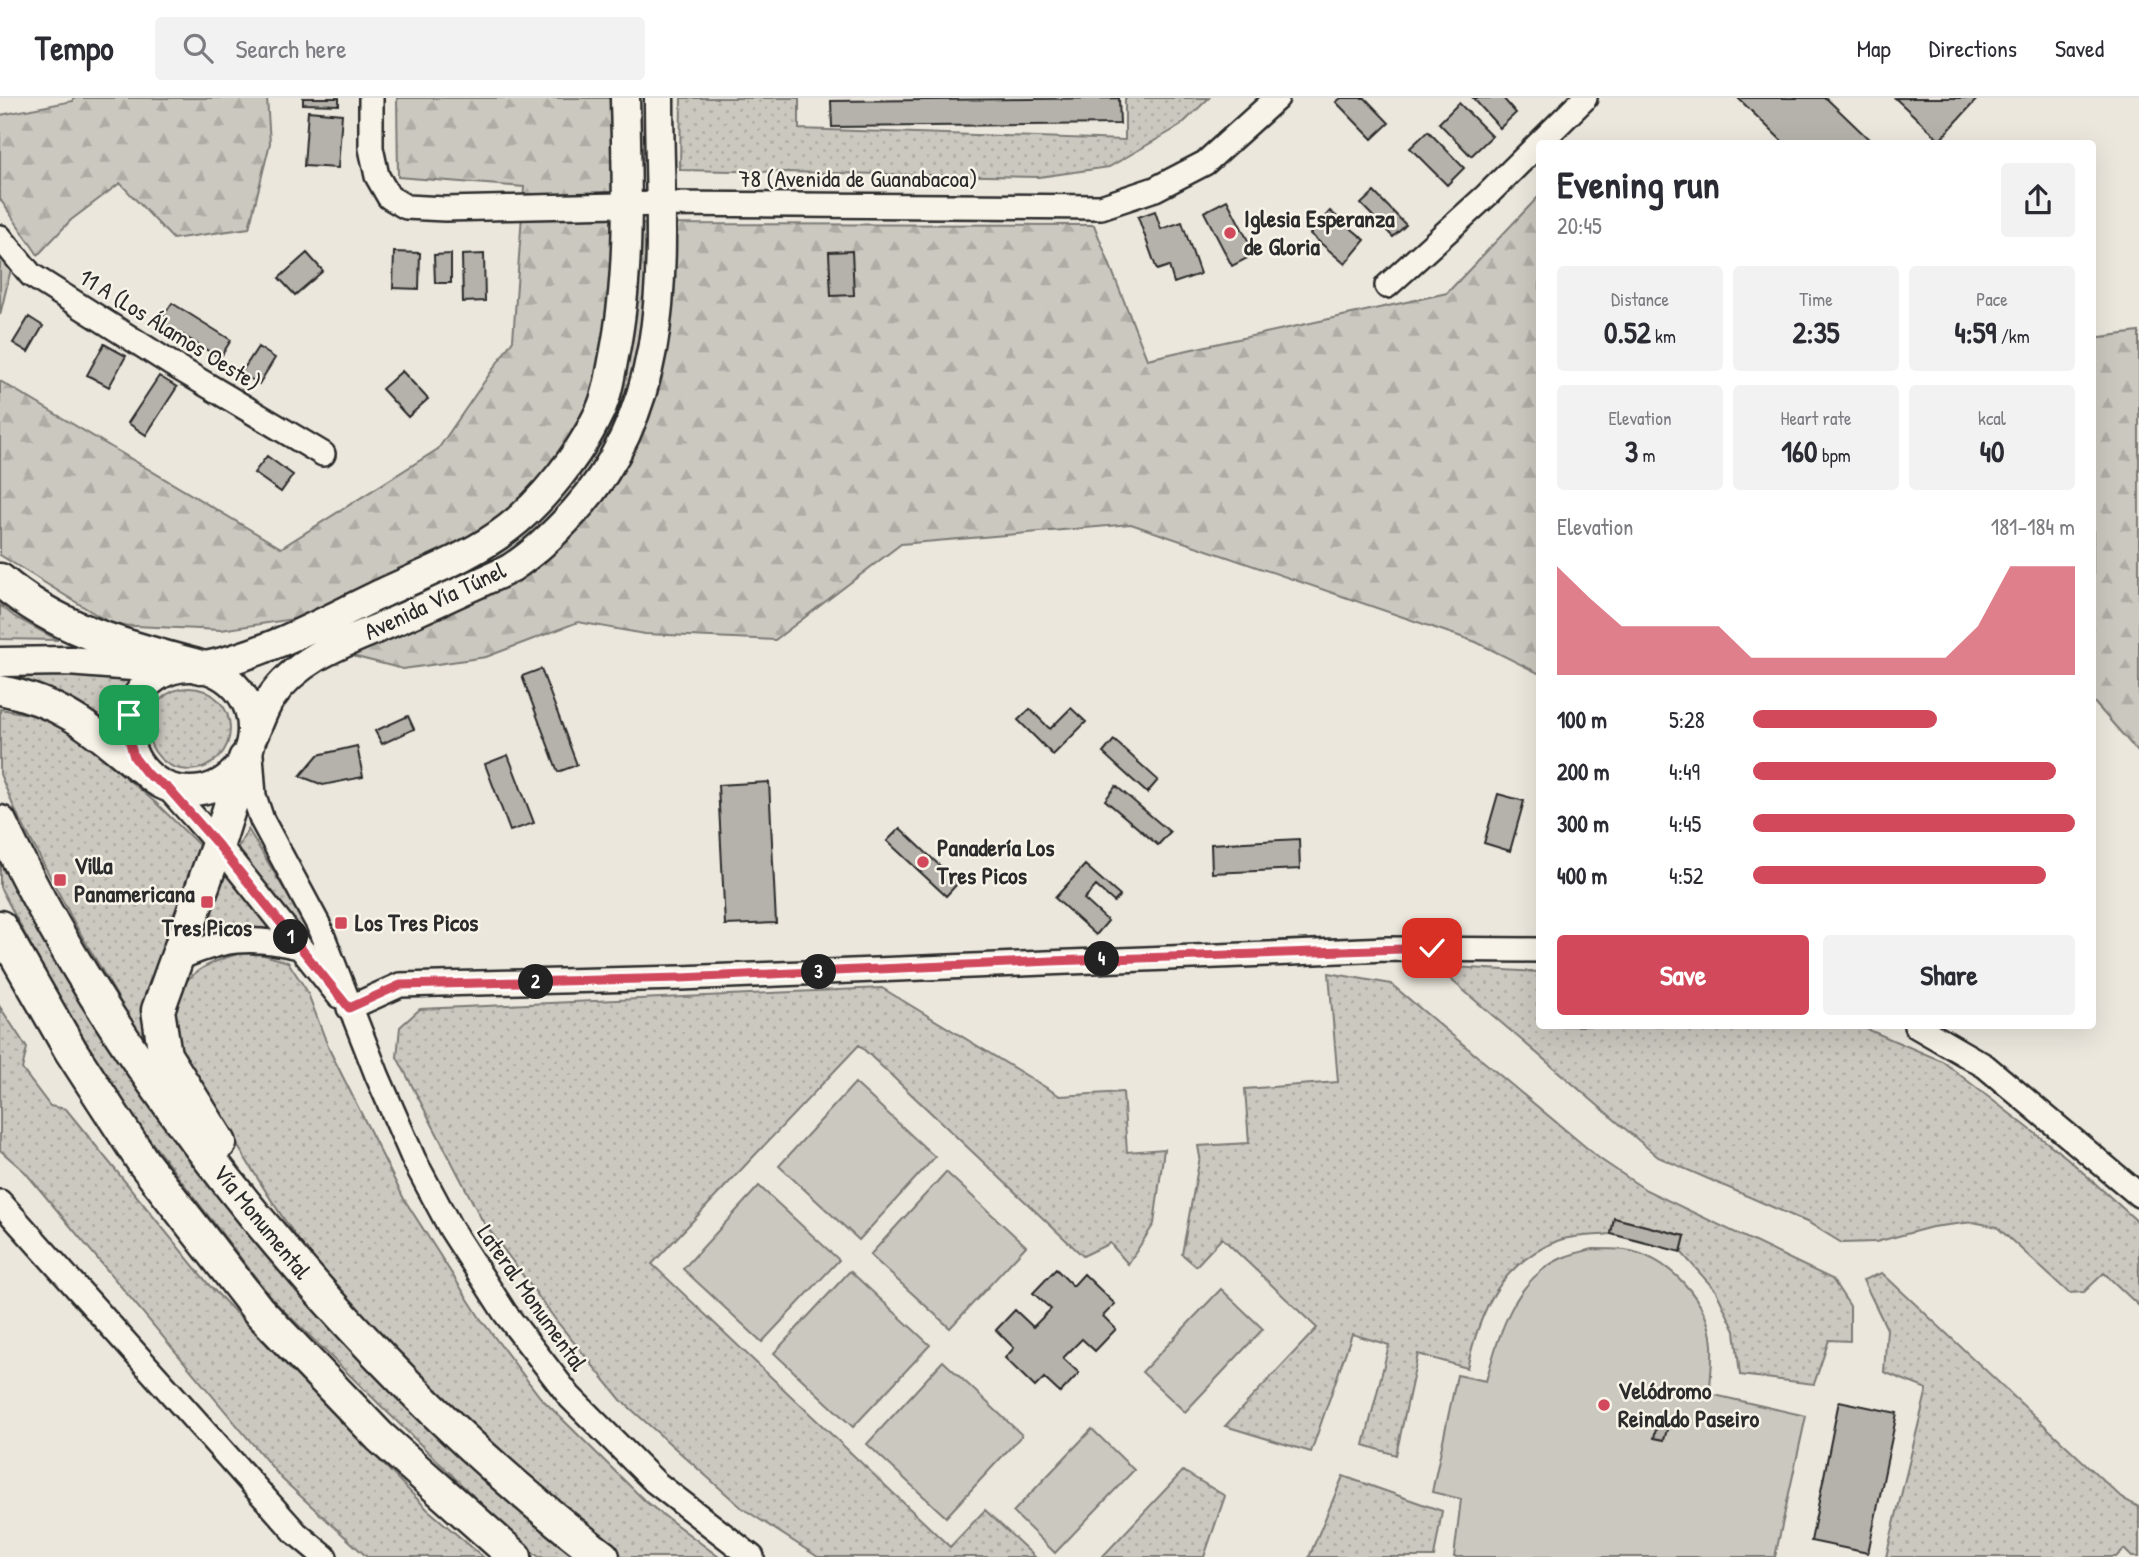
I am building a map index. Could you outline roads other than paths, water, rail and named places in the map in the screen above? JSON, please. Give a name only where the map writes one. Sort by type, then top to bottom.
[{"type":"highway","points":[[0,580],[24,600],[68,625],[186,668]]},
{"type":"highway","points":[[249,748],[218,845],[158,1010],[165,1055],[301,1271]]},
{"type":"highway","name":"Vía Monumental","points":[[0,822],[18,861],[79,971],[152,1083],[301,1271],[416,1396],[548,1515],[603,1557]]},
{"type":"highway","points":[[0,927],[49,1015]]},
{"type":"highway","points":[[0,947],[49,1015],[143,1162],[258,1310],[380,1437],[514,1557]]},
{"type":"main road","name":"Avenida Vía Túnel","points":[[0,662],[68,661],[186,668],[222,663],[327,620],[453,561],[489,542],[511,526],[560,475],[585,440],[598,416],[608,387],[620,327],[624,263],[627,204],[625,98]]},
{"type":"main road","name":"Avenida Vía Túnel","points":[[249,748],[269,701],[298,667],[329,650],[511,568],[556,531],[610,468],[640,400],[659,311],[662,204],[659,98]]},
{"type":"main road","points":[[0,690],[55,706],[89,726],[158,781],[186,792],[220,784],[234,774],[249,748],[251,715],[243,696],[230,680],[212,670],[186,668],[152,679],[137,695],[129,715],[128,736],[134,757],[158,781]]},
{"type":"street","name":"78 (Avenida de Guanabacoa)","points":[[371,98],[371,148],[377,176],[389,197],[406,207],[444,209],[627,204],[1101,207],[1154,189],[1205,163],[1277,98]]},
{"type":"street","points":[[1543,140],[1585,98]]},
{"type":"street","points":[[1387,286],[1536,146]]},
{"type":"street","name":"11 A (Los Álamos Oeste)","points":[[0,237],[32,275],[170,363],[323,454]]},
{"type":"street","name":"Lateral Monumental","points":[[249,748],[254,796],[262,820],[318,924],[349,1008],[414,1160],[451,1229],[505,1313],[570,1397],[655,1482],[752,1557]]},
{"type":"street","name":"Lateral Monumental","points":[[158,781],[218,845],[349,1008]]},
{"type":"street","points":[[175,960],[202,948],[241,939],[272,940],[299,947]]},
{"type":"street","points":[[349,1008],[400,985],[681,978],[1387,948],[1536,950]]},
{"type":"street","points":[[1921,1029],[1986,1066],[2139,1195]]},
{"type":"street","points":[[0,1202],[296,1533],[325,1557]]},
{"type":"place","name":"Iglesia Esperanza de Gloria","points":[[1230,233]]},
{"type":"place","name":"Panadería Los Tres Picos","points":[[923,862]]},
{"type":"place","name":"Villa Panamericana","points":[[60,880]]},
{"type":"place","name":"Tres Picos","points":[[207,902]]},
{"type":"place","name":"Los Tres Picos","points":[[341,923]]},
{"type":"place","name":"Velódromo Reinaldo Paseiro","points":[[1604,1405]]}]
